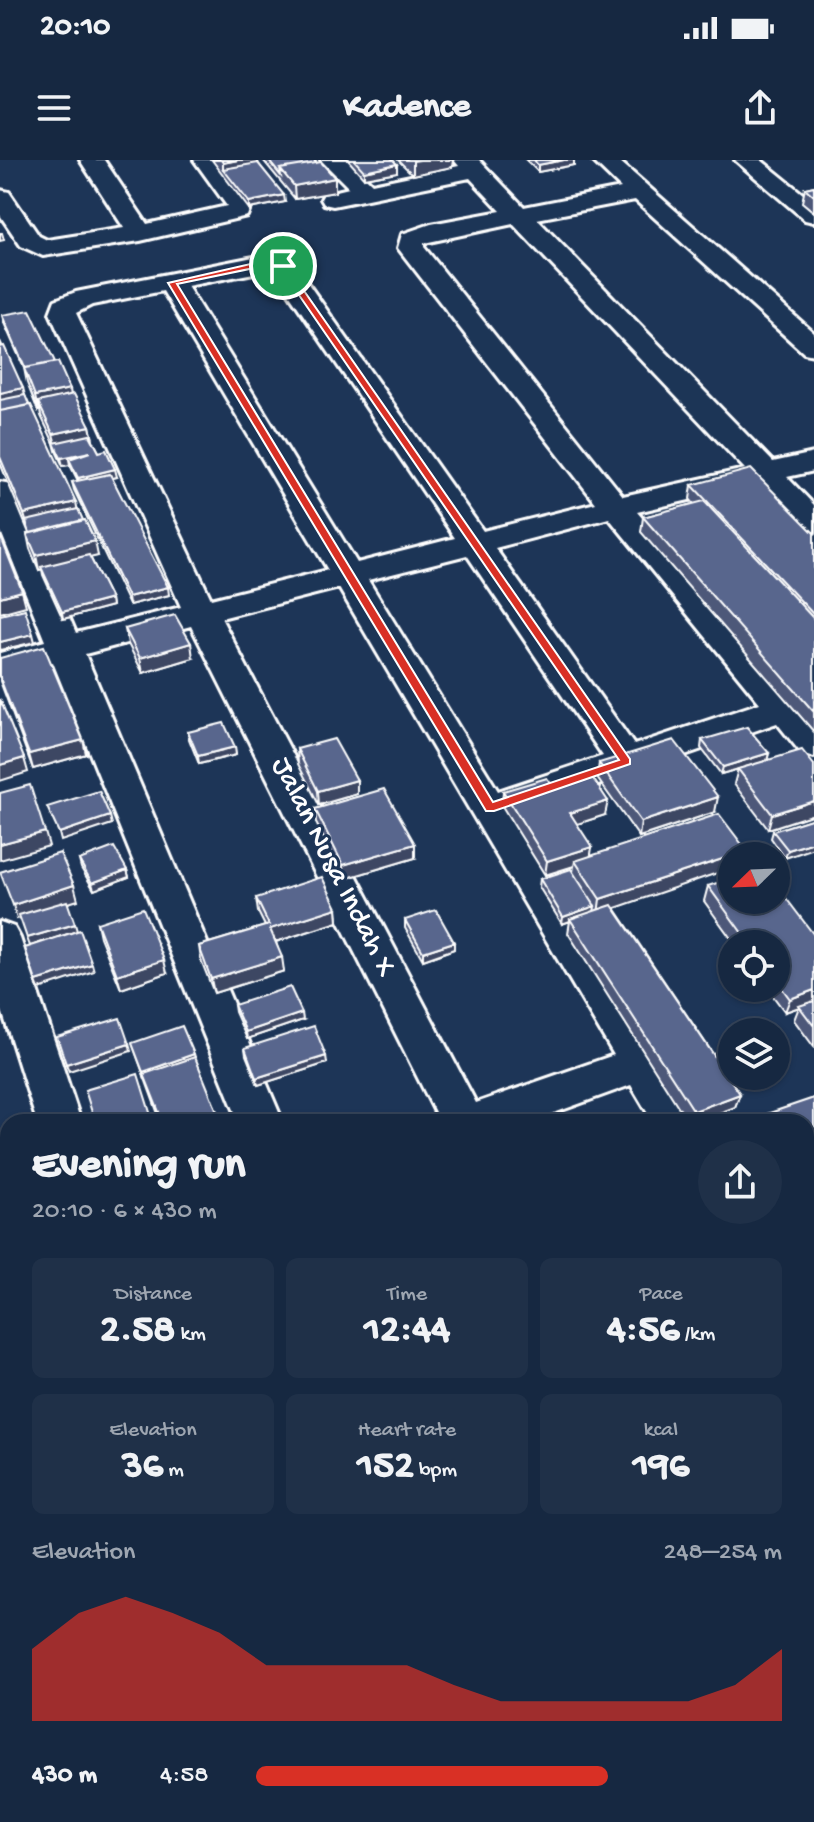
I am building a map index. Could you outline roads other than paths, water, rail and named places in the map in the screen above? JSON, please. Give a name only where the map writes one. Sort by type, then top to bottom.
[{"type":"street","points":[[92,160],[140,233]]},
{"type":"street","points":[[0,197],[30,241],[43,248],[140,233],[238,211],[239,205],[206,160]]},
{"type":"street","points":[[333,160],[367,192]]},
{"type":"street","points":[[604,160],[811,341]]},
{"type":"street","points":[[747,160],[814,215]]},
{"type":"street","points":[[333,199],[471,165],[814,523]]},
{"type":"street","points":[[639,192],[417,236],[411,239],[411,248],[616,507],[814,744]]},
{"type":"street","points":[[626,761],[290,272],[274,264],[259,264],[172,283],[351,575],[672,1114]]},
{"type":"street","name":"Jalan Nusa Indah X","points":[[172,283],[71,302],[64,306],[63,313],[201,613],[459,1114]]},
{"type":"street","points":[[781,316],[814,309]]},
{"type":"street","points":[[0,664],[616,507],[814,462]]},
{"type":"street","points":[[0,491],[258,1114]]},
{"type":"street","points":[[490,808],[784,708]]},
{"type":"street","points":[[0,938],[56,1114]]},
{"type":"street","points":[[498,1114],[642,1063]]}]
